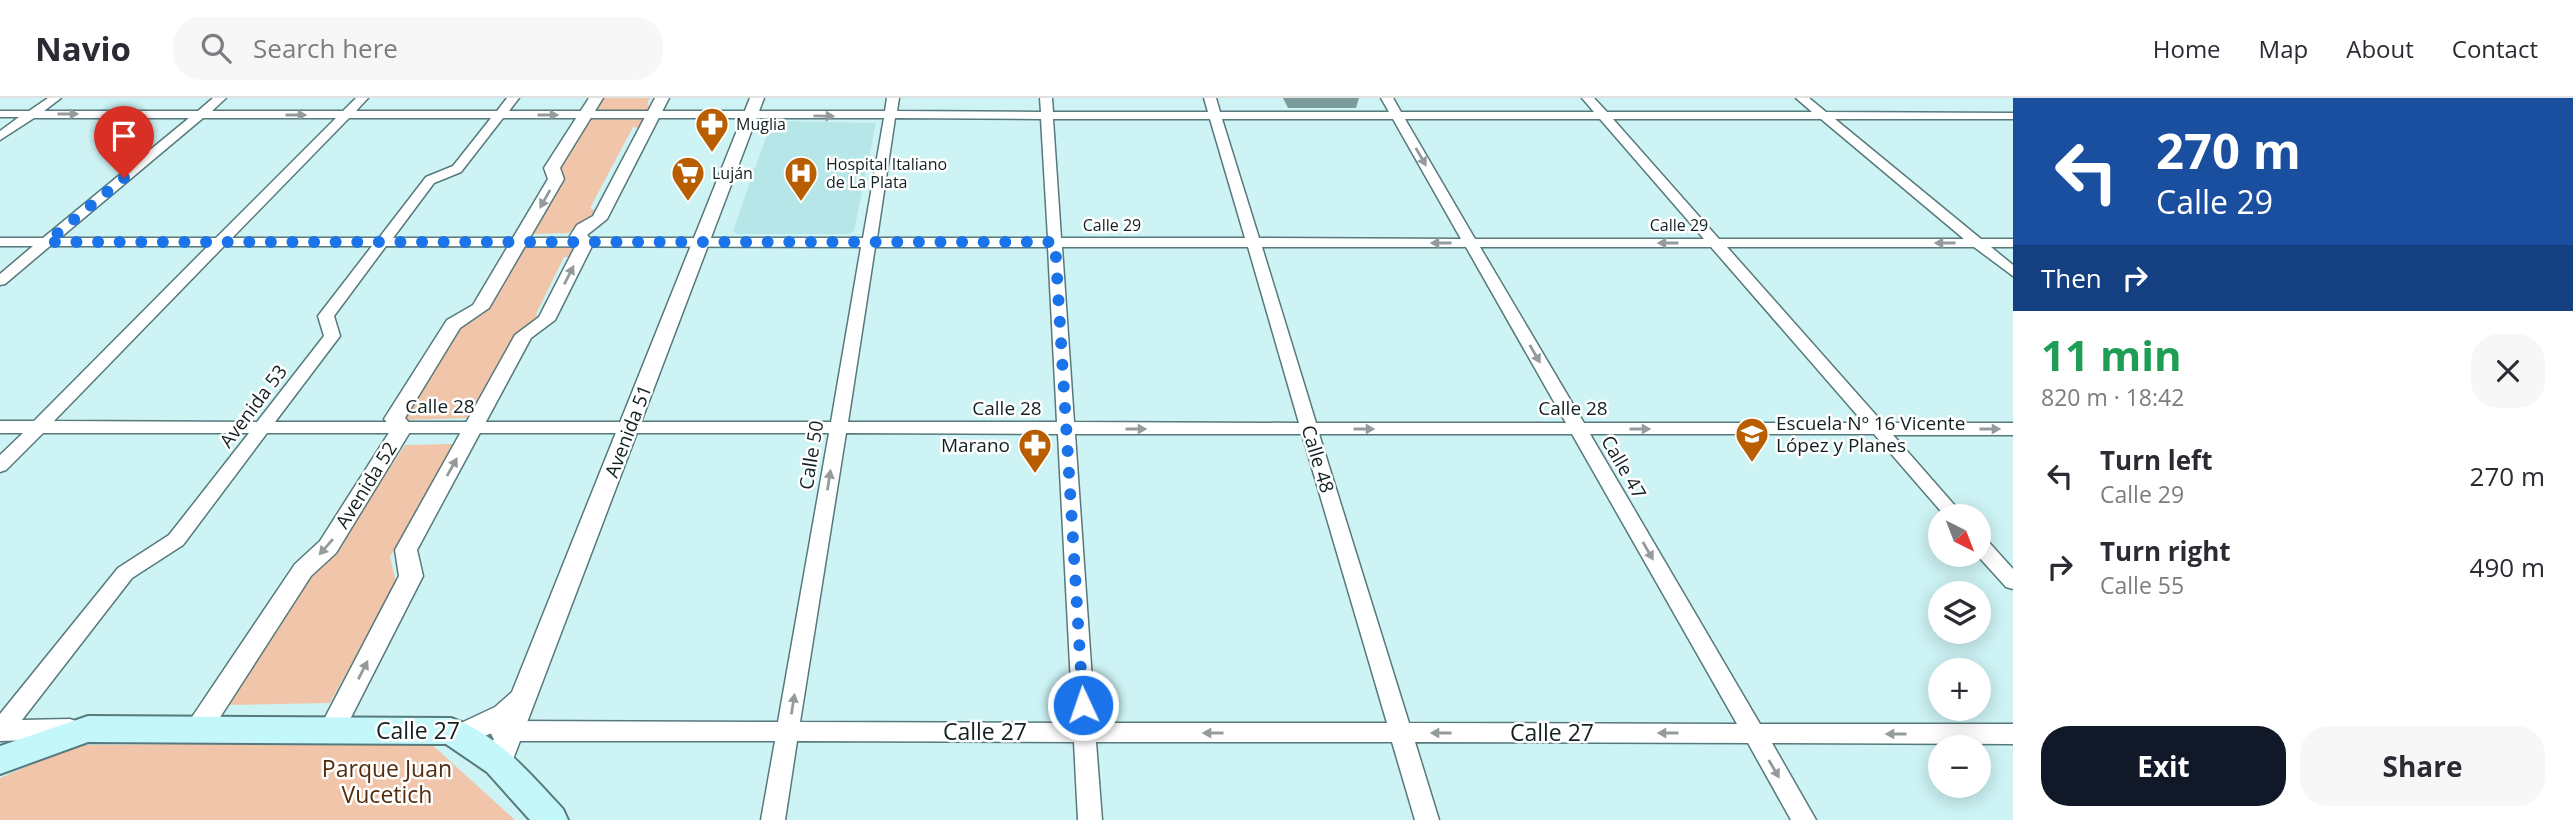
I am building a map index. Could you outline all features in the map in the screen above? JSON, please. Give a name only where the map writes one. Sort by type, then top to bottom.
[{"type":"main road","name":"Calle 27","points":[[88,729],[460,731]]},
{"type":"main road","points":[[0,760],[88,729]]},
{"type":"main road","points":[[460,731],[498,762],[551,820]]},
{"type":"street","points":[[0,136],[55,98]]},
{"type":"street","points":[[0,281],[220,98]]},
{"type":"street","points":[[0,466],[362,98]]},
{"type":"street","name":"Avenida 53","points":[[0,730],[125,573],[176,540],[265,427],[331,336],[326,316],[382,242],[430,180],[457,169],[513,98]]},
{"type":"street","name":"Avenida 51","points":[[498,762],[757,98]]},
{"type":"street","name":"Calle 50","points":[[773,820],[893,98]]},
{"type":"street","points":[[1046,98],[1090,820]]},
{"type":"street","name":"Calle 48","points":[[1209,98],[1427,820]]},
{"type":"street","name":"Calle 47","points":[[1387,98],[1804,820]]},
{"type":"street","points":[[1588,98],[1945,504]]},
{"type":"street","points":[[1802,98],[2013,272]]},
{"type":"street","points":[[0,114],[501,115],[590,106],[658,106],[750,115],[2013,116]]},
{"type":"street","name":"Avenida 52","points":[[197,731],[303,570],[328,547],[403,427],[394,419],[453,324],[480,308],[521,242],[555,179],[552,168],[590,106]]},
{"type":"street","points":[[331,731],[411,576],[406,550],[524,335],[546,320],[586,242],[578,236],[583,228],[599,219],[658,106]]},
{"type":"street","name":"Calle 29","points":[[0,242],[2013,243]]},
{"type":"street","name":"Calle 28","points":[[0,427],[2013,429]]},
{"type":"street","points":[[1992,559],[2013,582]]},
{"type":"street","points":[[460,731],[504,715],[525,690]]},
{"type":"street","name":"Calle 27","points":[[0,730],[88,729]]},
{"type":"street","name":"Calle 27","points":[[460,731],[2013,734]]},
{"type":"shaded area","name":"Hospital Italiano de La Plata","points":[[771,123],[876,123],[854,231],[849,234],[737,234],[733,231],[752,176],[742,175],[745,168],[755,168]]},
{"type":"green space","points":[[601,98],[650,98],[647,104],[651,107],[649,111],[592,113]]},
{"type":"green space","points":[[646,117],[640,129],[633,127],[590,208],[596,211],[569,233],[531,234],[564,178],[559,166],[589,118]]},
{"type":"green space","points":[[578,243],[572,257],[564,257],[536,314],[539,317],[514,339],[468,418],[402,420],[466,321],[489,305],[526,245]]},
{"type":"green space","points":[[453,444],[390,557],[396,582],[330,703],[227,705],[302,578],[330,559],[405,445]]},
{"type":"green space","name":"Parque Juan Vucetich","points":[[429,742],[515,820],[0,820],[0,778],[77,745]]},
{"type":"place","name":"Muglia","points":[[712,154]]},
{"type":"place","name":"Luján","points":[[688,203]]},
{"type":"place","name":"Hospital Italiano de La Plata","points":[[801,203]]},
{"type":"place","name":"Escuela Nº 16 Vicente López y Planes","points":[[1752,464]]},
{"type":"place","name":"Marano","points":[[1035,475]]},
{"type":"route","points":[[124,178],[47,242],[1055,242],[1083,705]]}]
